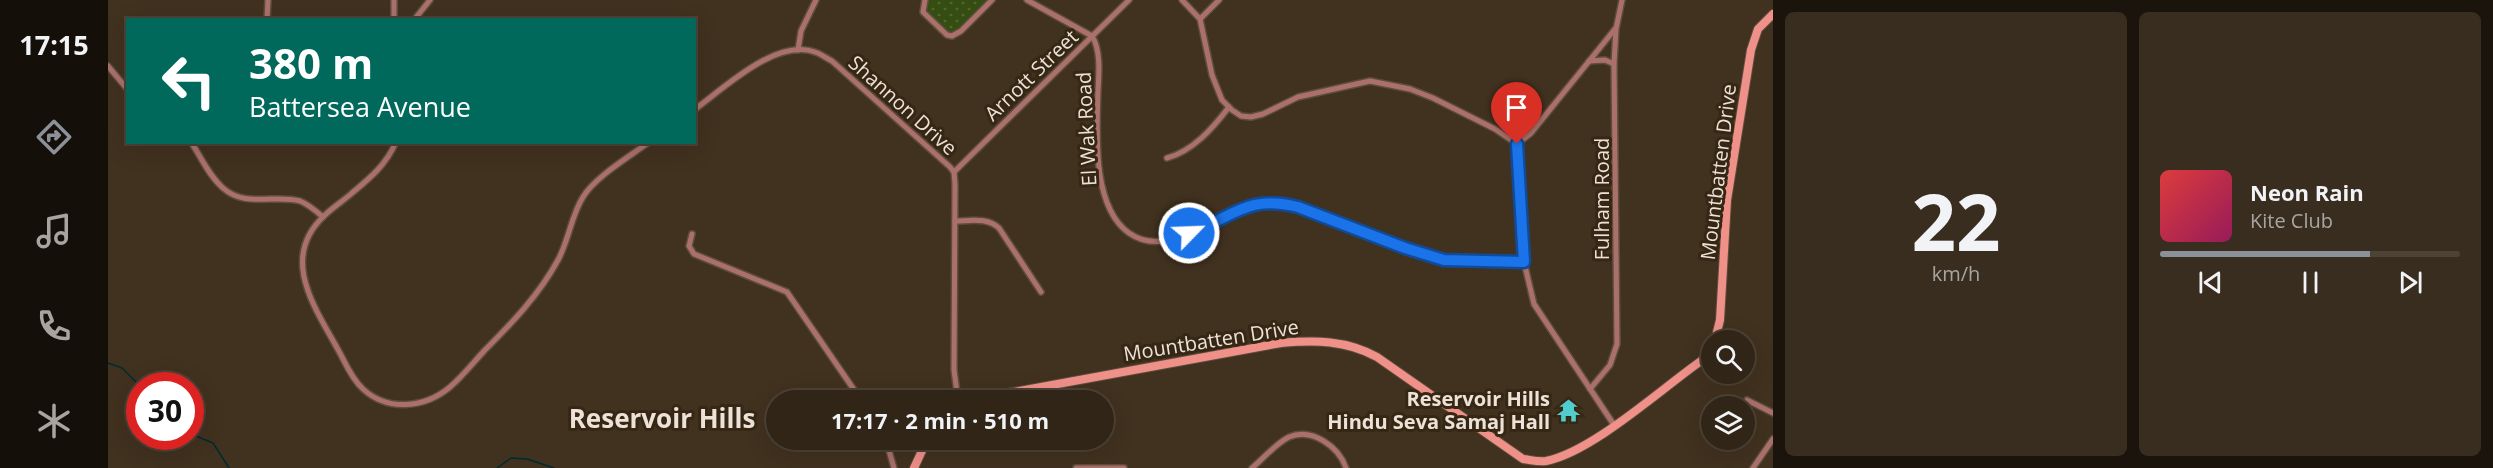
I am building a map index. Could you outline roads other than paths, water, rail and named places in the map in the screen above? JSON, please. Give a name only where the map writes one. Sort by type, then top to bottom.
[{"type":"main road","name":"Mountbatten Drive","points":[[1718,330],[1727,200],[1751,50],[1758,29],[1773,14]]},
{"type":"main road","name":"Mountbatten Drive","points":[[1025,390],[1281,343],[1326,341],[1351,345],[1377,357],[1523,459],[1531,468]]},
{"type":"main road","points":[[1523,459],[1542,461],[1581,447],[1701,361]]},
{"type":"main road","points":[[914,468],[922,450]]},
{"type":"street","points":[[267,18],[268,0]]},
{"type":"street","points":[[394,0],[394,18]]},
{"type":"street","points":[[416,18],[430,0]]},
{"type":"street","points":[[798,50],[801,31],[816,0]]},
{"type":"street","points":[[925,0],[923,12],[947,35],[952,36],[961,31],[992,0]]},
{"type":"street","points":[[1027,0],[1092,36]]},
{"type":"street","name":"Arnott Street","points":[[954,172],[1129,0]]},
{"type":"street","points":[[1182,0],[1200,19],[1212,75],[1222,100],[1241,116],[1251,117],[1263,114],[1298,97],[1370,81],[1410,89],[1433,98],[1496,129],[1517,144]]},
{"type":"street","points":[[1200,19],[1220,0]]},
{"type":"street","name":"Fulham Road","points":[[1590,389],[1610,365],[1617,344],[1614,64],[1616,29],[1622,0]]},
{"type":"street","points":[[1517,144],[1531,133],[1616,29]]},
{"type":"street","name":"El Wak Road","points":[[1092,36],[1095,41],[1099,70],[1099,173],[1107,203],[1117,222],[1129,233],[1155,242],[1204,228],[1243,207],[1261,203],[1280,203],[1444,260],[1524,262]]},
{"type":"street","name":"Shannon Drive","points":[[696,109],[766,58],[798,50],[815,52],[832,61],[954,172],[954,370],[957,390]]},
{"type":"street","points":[[1589,61],[1605,60],[1614,64]]},
{"type":"street","points":[[108,66],[126,88]]},
{"type":"street","points":[[1167,158],[1179,153],[1203,136],[1228,107]]},
{"type":"street","points":[[192,144],[216,181],[229,193],[262,201],[298,201],[323,217]]},
{"type":"street","points":[[395,144],[387,159],[374,175],[323,217],[311,232],[303,252],[303,277],[350,373],[363,389],[385,402],[416,404],[436,396],[449,387],[520,315],[542,287],[559,259],[584,195],[646,144]]},
{"type":"street","points":[[1517,144],[1524,262],[1534,304],[1614,425]]},
{"type":"street","points":[[955,221],[994,223],[1041,292]]},
{"type":"street","points":[[693,234],[689,246],[694,254],[787,292],[854,390]]},
{"type":"street","points":[[1755,404],[1773,413]]},
{"type":"street","points":[[1252,468],[1280,443],[1291,436],[1302,434],[1324,440],[1344,460],[1346,468]]},
{"type":"street","points":[[1753,468],[1773,439]]},
{"type":"street","points":[[889,450],[894,468]]},
{"type":"street","points":[[1076,468],[1124,468]]},
{"type":"waterway","points":[[108,363],[126,372]]},
{"type":"waterway","points":[[204,439],[213,443],[229,468]]},
{"type":"waterway","points":[[497,468],[511,458],[527,459],[554,468]]},
{"type":"place","name":"Reservoir Hills Hindu Seva Samaj Hall","points":[[1568,410]]},
{"type":"district","name":"Reservoir Hills","points":[[662,418]]}]
